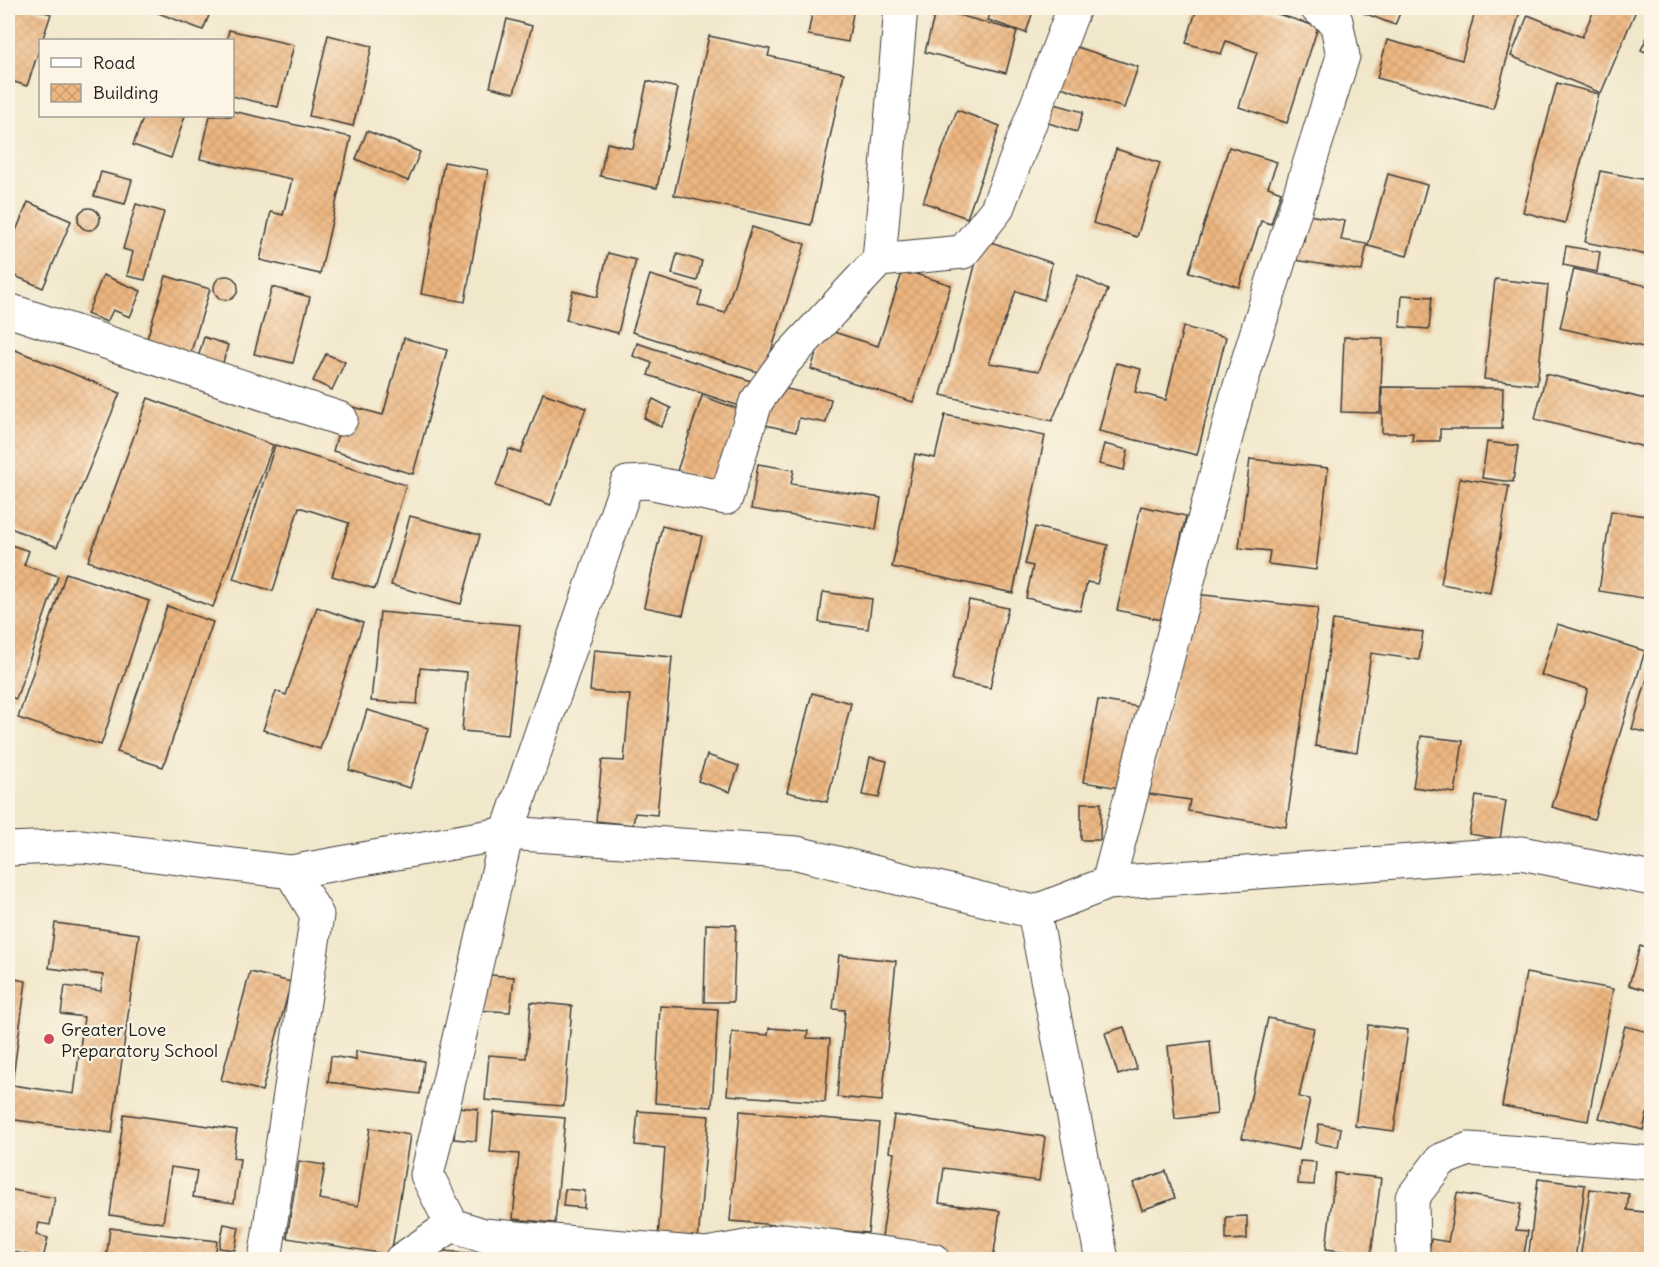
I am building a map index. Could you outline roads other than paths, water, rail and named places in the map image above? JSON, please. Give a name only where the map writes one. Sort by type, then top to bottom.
[{"type":"street","points":[[901,8],[879,260],[786,360],[756,402],[726,498],[648,482],[627,483],[507,833],[428,1175],[452,1225],[483,1235],[706,1254],[785,1240],[933,1260]]},
{"type":"street","points":[[879,260],[963,252],[997,209],[1074,8]]},
{"type":"street","points":[[1108,884],[1236,399],[1343,56],[1336,21],[1317,8]]},
{"type":"street","points":[[8,310],[341,419]]},
{"type":"street","points":[[8,849],[82,846],[291,872],[507,833],[797,853],[1034,912],[1108,884],[1521,853],[1652,879]]},
{"type":"street","points":[[265,1260],[317,915],[291,872]]},
{"type":"street","points":[[1034,912],[1102,1260]]},
{"type":"street","points":[[1413,1260],[1412,1198],[1441,1160],[1468,1149],[1652,1163]]},
{"type":"street","points":[[401,1260],[452,1225]]},
{"type":"place","name":"Greater Love Preparatory School","points":[[49,1039]]}]
